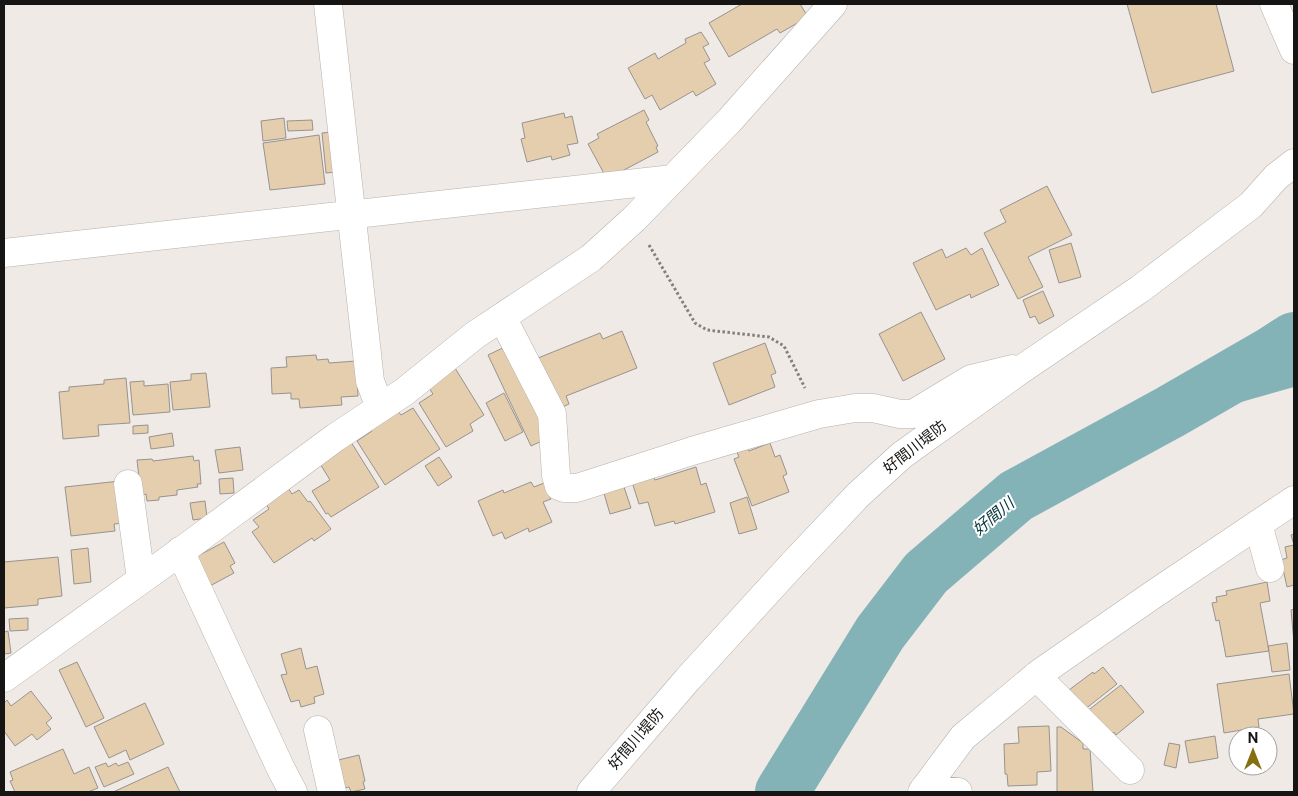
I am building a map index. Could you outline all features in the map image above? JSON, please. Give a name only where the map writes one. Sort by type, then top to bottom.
[{"type":"main road","points":[[328,4],[366,354],[370,381],[380,408]]},
{"type":"main road","points":[[4,678],[336,437],[404,392],[475,336],[591,258],[634,218],[730,120],[833,4]]},
{"type":"main road","points":[[1274,4],[1294,50]]},
{"type":"main road","name":"好間川堤防","points":[[591,792],[687,680],[790,567],[858,495],[902,455],[1019,371],[1140,289],[1252,205],[1276,177],[1294,163]]},
{"type":"main road","points":[[4,253],[673,179]]},
{"type":"main road","points":[[502,317],[552,414],[556,475],[559,486],[564,488],[577,488],[692,451],[817,415],[855,408],[874,408],[900,414],[913,414],[971,379],[1015,368],[1019,371]]},
{"type":"main road","points":[[128,484],[141,579]]},
{"type":"main road","points":[[923,791],[963,737],[1036,676],[1294,500]]},
{"type":"main road","points":[[1258,524],[1270,568]]},
{"type":"main road","points":[[180,551],[293,792]]},
{"type":"main road","points":[[1036,676],[1130,770]]},
{"type":"main road","points":[[318,730],[332,792]]},
{"type":"main road","points":[[923,791],[958,792]]},
{"type":"path","points":[[634,218],[695,323],[707,330],[770,338],[779,342],[786,350],[817,415]]},
{"type":"water","points":[[1294,322],[1294,387],[1079,448],[1271,336]]},
{"type":"building","points":[[742,4],[800,4],[808,17],[780,33],[777,29],[729,57],[709,23]]},
{"type":"building","points":[[1127,4],[1216,4],[1234,71],[1152,93]]},
{"type":"building","points":[[701,32],[709,44],[703,47],[710,60],[704,63],[716,84],[696,96],[693,91],[660,110],[652,95],[645,99],[628,68],[655,53],[658,59],[686,43],[685,39]]},
{"type":"building","points":[[644,110],[649,120],[646,122],[658,146],[656,147],[658,152],[607,179],[588,144],[599,138],[597,134]]},
{"type":"building","points":[[564,113],[565,118],[572,116],[578,143],[567,145],[570,155],[552,160],[551,156],[527,162],[521,139],[525,138],[522,123]]},
{"type":"building","points":[[284,118],[286,138],[263,141],[261,121]]},
{"type":"building","points":[[312,120],[313,130],[288,131],[287,121]]},
{"type":"building","points":[[333,132],[338,172],[326,173],[322,133]]},
{"type":"building","points":[[319,135],[325,184],[270,190],[263,143]]},
{"type":"building","points":[[1047,186],[1072,235],[1028,257],[1043,287],[1018,299],[984,233],[1006,222],[1000,210]]},
{"type":"building","points":[[1071,243],[1081,277],[1059,283],[1049,250]]},
{"type":"building","points":[[966,248],[971,255],[982,248],[999,285],[971,298],[970,294],[936,310],[913,263],[942,249],[946,258]]},
{"type":"building","points":[[1043,291],[1054,316],[1039,324],[1035,316],[1030,318],[1023,300]]},
{"type":"building","points":[[921,312],[945,359],[903,381],[879,334]]},
{"type":"building","points":[[622,331],[637,368],[566,396],[569,404],[556,410],[533,360],[600,333],[603,339]]},
{"type":"building","points":[[765,343],[776,373],[771,375],[775,387],[729,405],[713,363]]},
{"type":"building","points":[[509,345],[548,438],[531,446],[488,355]]},
{"type":"building","points":[[316,355],[317,360],[328,359],[329,363],[356,361],[358,396],[341,397],[342,405],[300,408],[299,399],[291,399],[291,393],[272,394],[271,368],[287,367],[286,357]]},
{"type":"building","points":[[455,368],[484,415],[470,424],[473,431],[446,447],[419,403],[433,394],[427,385]]},
{"type":"building","points":[[206,373],[210,407],[173,410],[170,382],[191,380],[191,374]]},
{"type":"building","points":[[126,378],[130,423],[98,425],[99,436],[63,439],[59,392],[69,391],[69,387],[104,384],[104,380]]},
{"type":"building","points":[[144,381],[144,386],[168,384],[170,412],[133,415],[130,382]]},
{"type":"building","points":[[504,393],[523,432],[505,441],[486,403]]},
{"type":"building","points":[[413,408],[440,449],[385,485],[357,441],[372,431],[370,428],[397,410],[401,415]]},
{"type":"building","points":[[148,425],[148,433],[133,434],[133,426]]},
{"type":"building","points":[[172,433],[174,446],[151,449],[149,437]]},
{"type":"building","points":[[351,442],[379,487],[331,517],[328,513],[326,514],[312,491],[330,480],[319,462]]},
{"type":"building","points":[[770,443],[775,457],[780,455],[787,474],[783,476],[789,492],[752,506],[734,459],[739,457],[736,450],[746,447],[749,451]]},
{"type":"building","points":[[240,447],[243,470],[219,473],[215,450]]},
{"type":"building","points":[[193,456],[194,461],[199,460],[201,484],[197,484],[198,487],[177,490],[177,495],[159,497],[159,500],[147,501],[146,494],[141,495],[137,460],[152,459],[153,461]]},
{"type":"building","points":[[439,457],[452,477],[438,486],[425,466]]},
{"type":"building","points":[[696,467],[701,485],[706,483],[715,512],[675,524],[674,521],[655,526],[648,502],[639,504],[632,482],[652,471],[655,480]]},
{"type":"building","points":[[233,478],[234,493],[220,494],[219,479]]},
{"type":"building","points":[[120,481],[125,523],[114,524],[115,531],[71,536],[65,487]]},
{"type":"building","points":[[531,482],[534,487],[544,483],[551,499],[543,502],[552,522],[529,532],[528,528],[505,539],[502,532],[493,536],[478,501],[503,490],[504,493]]},
{"type":"building","points":[[623,484],[631,508],[610,514],[603,490]]},
{"type":"building","points":[[288,488],[292,494],[299,490],[308,502],[310,501],[331,529],[314,541],[312,538],[274,563],[252,532],[259,527],[253,520],[269,509],[266,504]]},
{"type":"building","points":[[747,497],[757,529],[739,534],[730,503]]},
{"type":"building","points":[[205,501],[207,518],[193,520],[190,503]]},
{"type":"building","points":[[1294,534],[1294,545],[1291,535]]},
{"type":"building","points":[[224,542],[235,563],[230,566],[234,573],[208,587],[190,560]]},
{"type":"building","points":[[1294,545],[1294,585],[1287,587],[1281,560],[1287,558],[1285,547]]},
{"type":"building","points":[[88,548],[91,582],[74,584],[71,550]]},
{"type":"building","points":[[58,557],[62,596],[38,599],[38,605],[4,608],[4,562]]},
{"type":"building","points":[[1267,582],[1270,601],[1260,603],[1269,651],[1226,657],[1219,620],[1216,621],[1212,603],[1217,602],[1216,597],[1227,595],[1226,591]]},
{"type":"building","points":[[1294,609],[1294,643],[1291,610]]},
{"type":"building","points":[[28,618],[28,630],[10,631],[9,619]]},
{"type":"building","points":[[8,631],[11,653],[4,654],[4,632]]},
{"type":"building","points":[[1287,643],[1290,670],[1272,672],[1268,646]]},
{"type":"building","points":[[301,648],[306,669],[317,666],[324,694],[314,697],[315,703],[301,707],[299,700],[291,702],[281,675],[287,674],[281,654]]},
{"type":"building","points":[[77,662],[104,718],[86,727],[59,670]]},
{"type":"building","points":[[1103,667],[1117,684],[1084,710],[1069,690]]},
{"type":"building","points":[[1289,674],[1294,714],[1258,719],[1259,726],[1228,726],[1228,732],[1224,733],[1217,684]]},
{"type":"building","points":[[1121,685],[1144,712],[1116,735],[1114,732],[1108,739],[1086,712]]},
{"type":"building","points":[[31,691],[52,718],[46,723],[51,729],[37,740],[32,734],[15,746],[4,731],[4,703],[7,700],[11,706]]},
{"type":"building","points":[[145,703],[164,744],[130,760],[126,750],[109,758],[94,727]]},
{"type":"building","points":[[1049,726],[1051,771],[1037,772],[1037,785],[1008,786],[1007,774],[1005,774],[1004,744],[1019,743],[1018,727]]},
{"type":"building","points":[[1057,727],[1061,727],[1083,743],[1083,749],[1090,749],[1093,792],[1057,792]]},
{"type":"building","points":[[1215,736],[1218,758],[1189,763],[1185,741]]},
{"type":"building","points":[[1169,743],[1180,745],[1176,768],[1164,765]]},
{"type":"building","points":[[63,749],[74,774],[89,767],[98,788],[88,792],[15,792],[10,781],[13,780],[10,772]]},
{"type":"building","points":[[359,755],[365,789],[351,792],[349,787],[341,789],[334,761]]},
{"type":"building","points":[[128,762],[134,774],[104,787],[95,767],[106,763],[108,767],[116,763],[118,766]]},
{"type":"building","points":[[168,767],[180,792],[113,792]]},
{"type":"waterway","name":"好間川","points":[[782,792],[880,633],[926,573],[1016,496],[1170,412],[1294,339]]}]
